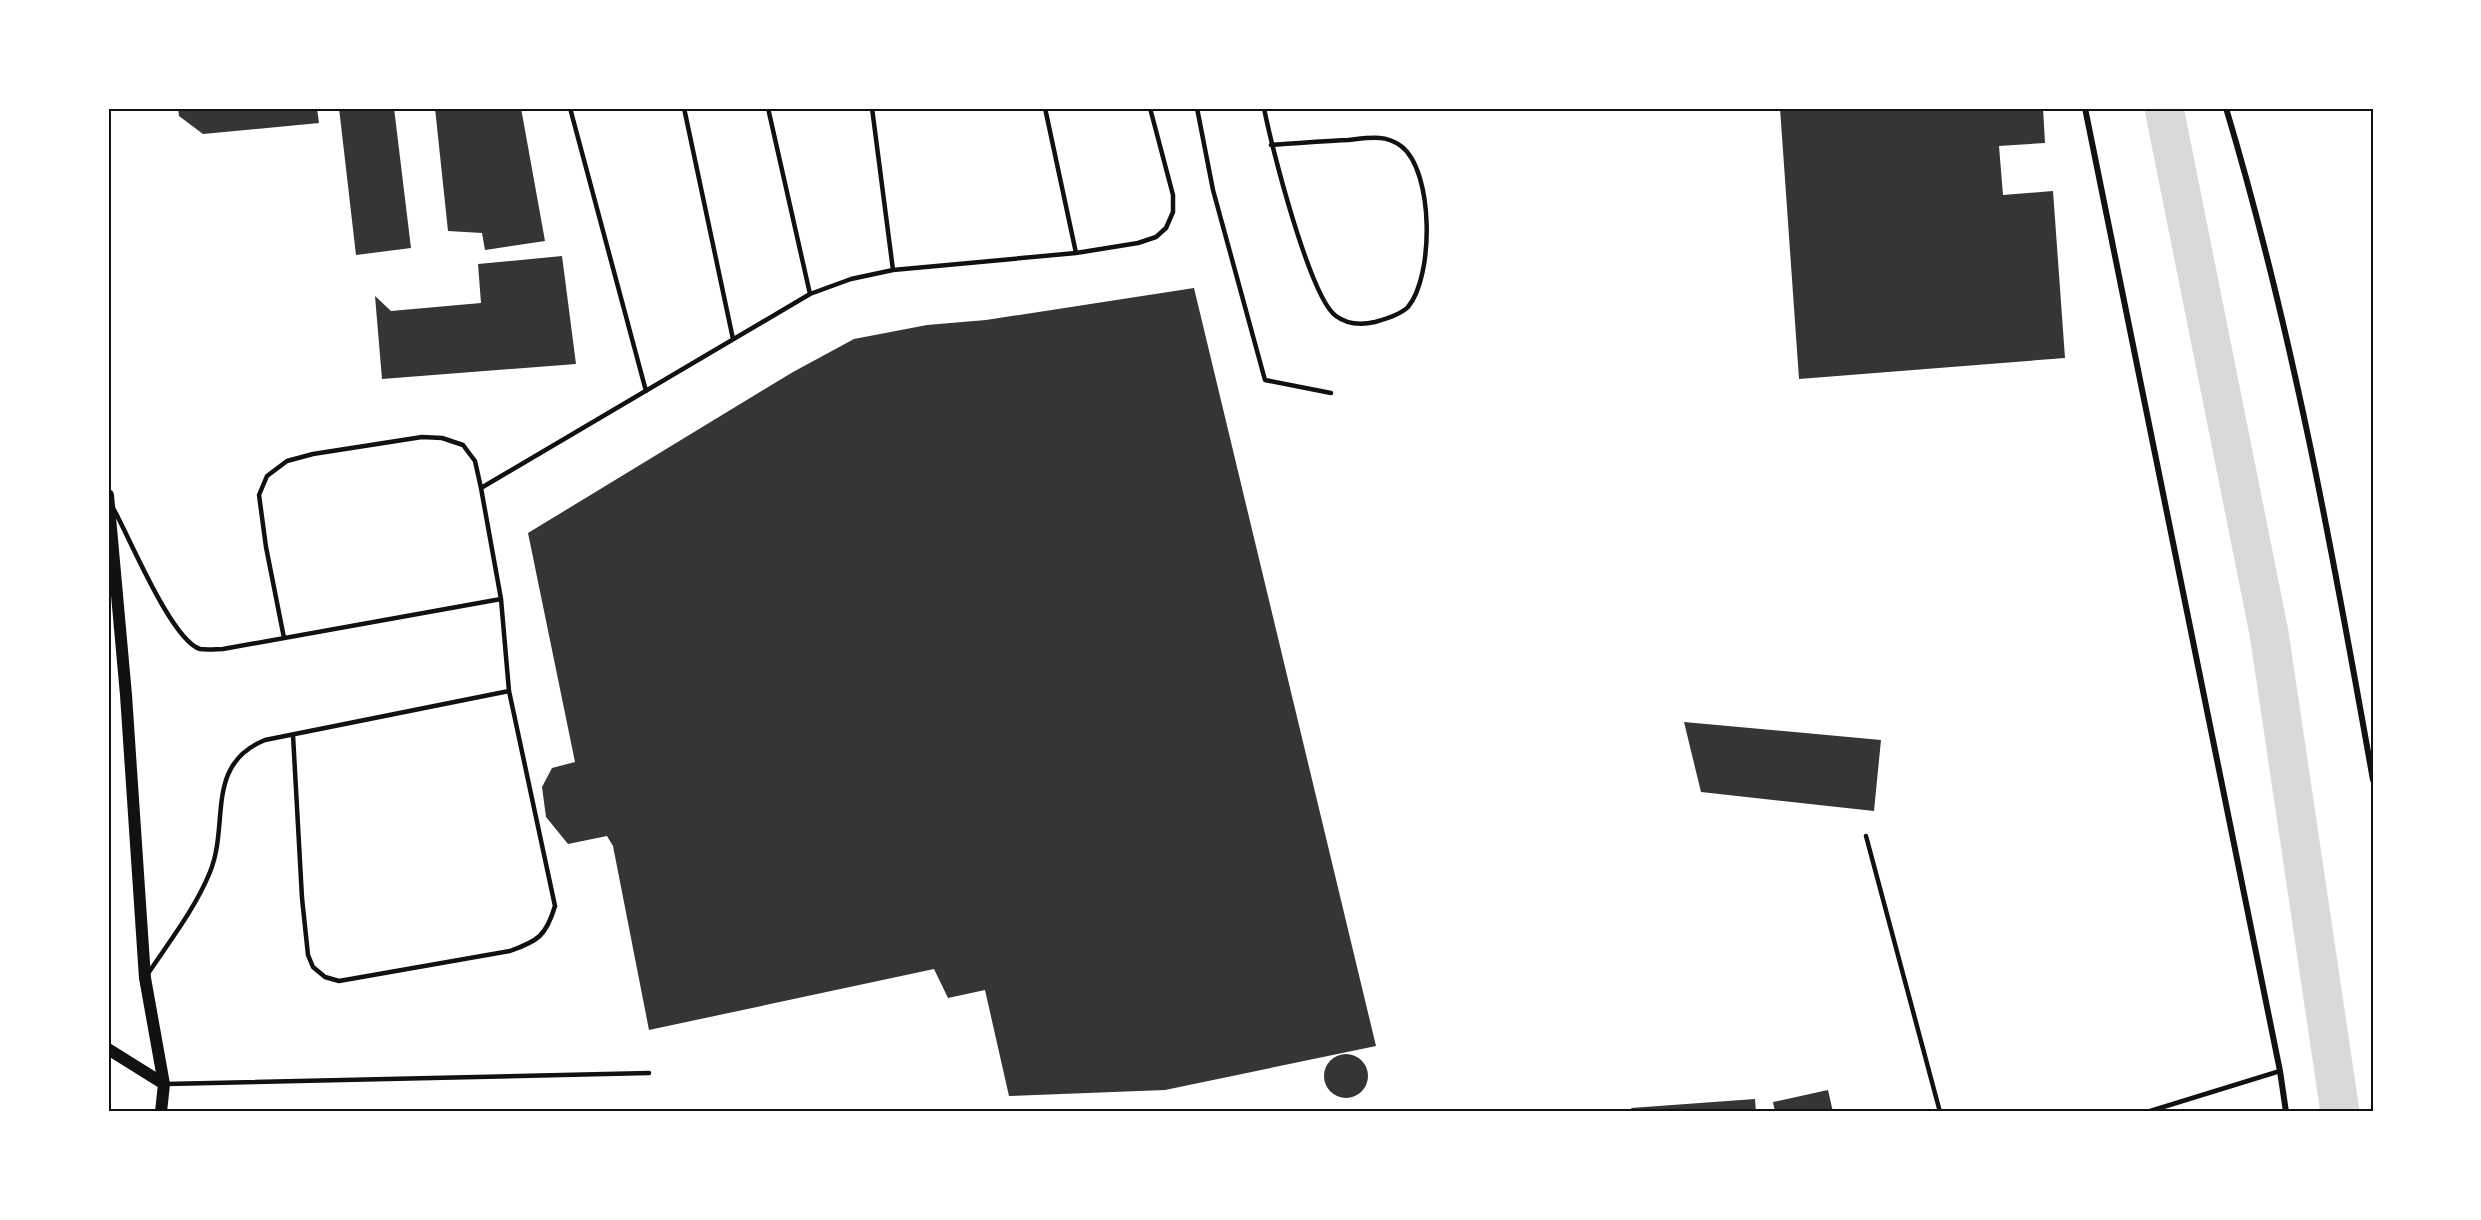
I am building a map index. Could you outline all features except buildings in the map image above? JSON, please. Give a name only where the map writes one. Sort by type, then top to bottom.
[{"type":"main road","points":[[108,495],[126,695],[145,978],[164,1084],[161,1112]]},
{"type":"main road","points":[[108,1049],[164,1084]]},
{"type":"street","points":[[2085,108],[2280,1071],[2286,1112]]},
{"type":"street","points":[[2226,108],[2257,211],[2332,548],[2373,780]]},
{"type":"lane","points":[[570,108],[646,391]]},
{"type":"lane","points":[[684,108],[733,339]]},
{"type":"lane","points":[[768,108],[810,294]]},
{"type":"lane","points":[[872,108],[893,270]]},
{"type":"lane","points":[[1045,108],[1076,253]]},
{"type":"lane","points":[[482,488],[810,294],[850,279],[893,270],[1076,253],[1138,243],[1156,237],[1166,228],[1173,212],[1173,195],[1150,108]]},
{"type":"lane","points":[[1197,108],[1213,190],[1265,380],[1331,393]]},
{"type":"lane","points":[[1264,108],[1271,144],[1306,257],[1321,296],[1336,316],[1359,325],[1388,319],[1407,308],[1420,284],[1426,253],[1424,188],[1415,160],[1400,145],[1381,138],[1271,144]]},
{"type":"lane","points":[[284,638],[266,547],[259,495],[267,476],[287,461],[313,454],[422,437],[442,438],[463,445],[475,461],[482,488],[501,598],[509,692],[555,906],[549,928],[533,943],[510,951],[339,981],[325,977],[314,967],[308,955],[302,898],[293,735]]},
{"type":"lane","points":[[109,500],[170,619],[184,637],[200,648],[224,648],[501,598]]},
{"type":"lane","points":[[145,978],[193,906],[210,873],[220,832],[223,791],[228,771],[239,755],[265,740],[509,692]]},
{"type":"lane","points":[[1866,836],[1940,1112]]},
{"type":"lane","points":[[2146,1112],[2280,1071]]},
{"type":"lane","points":[[164,1084],[650,1073]]},
{"type":"waterway","points":[[2164,108],[2269,633],[2340,1112]]}]
